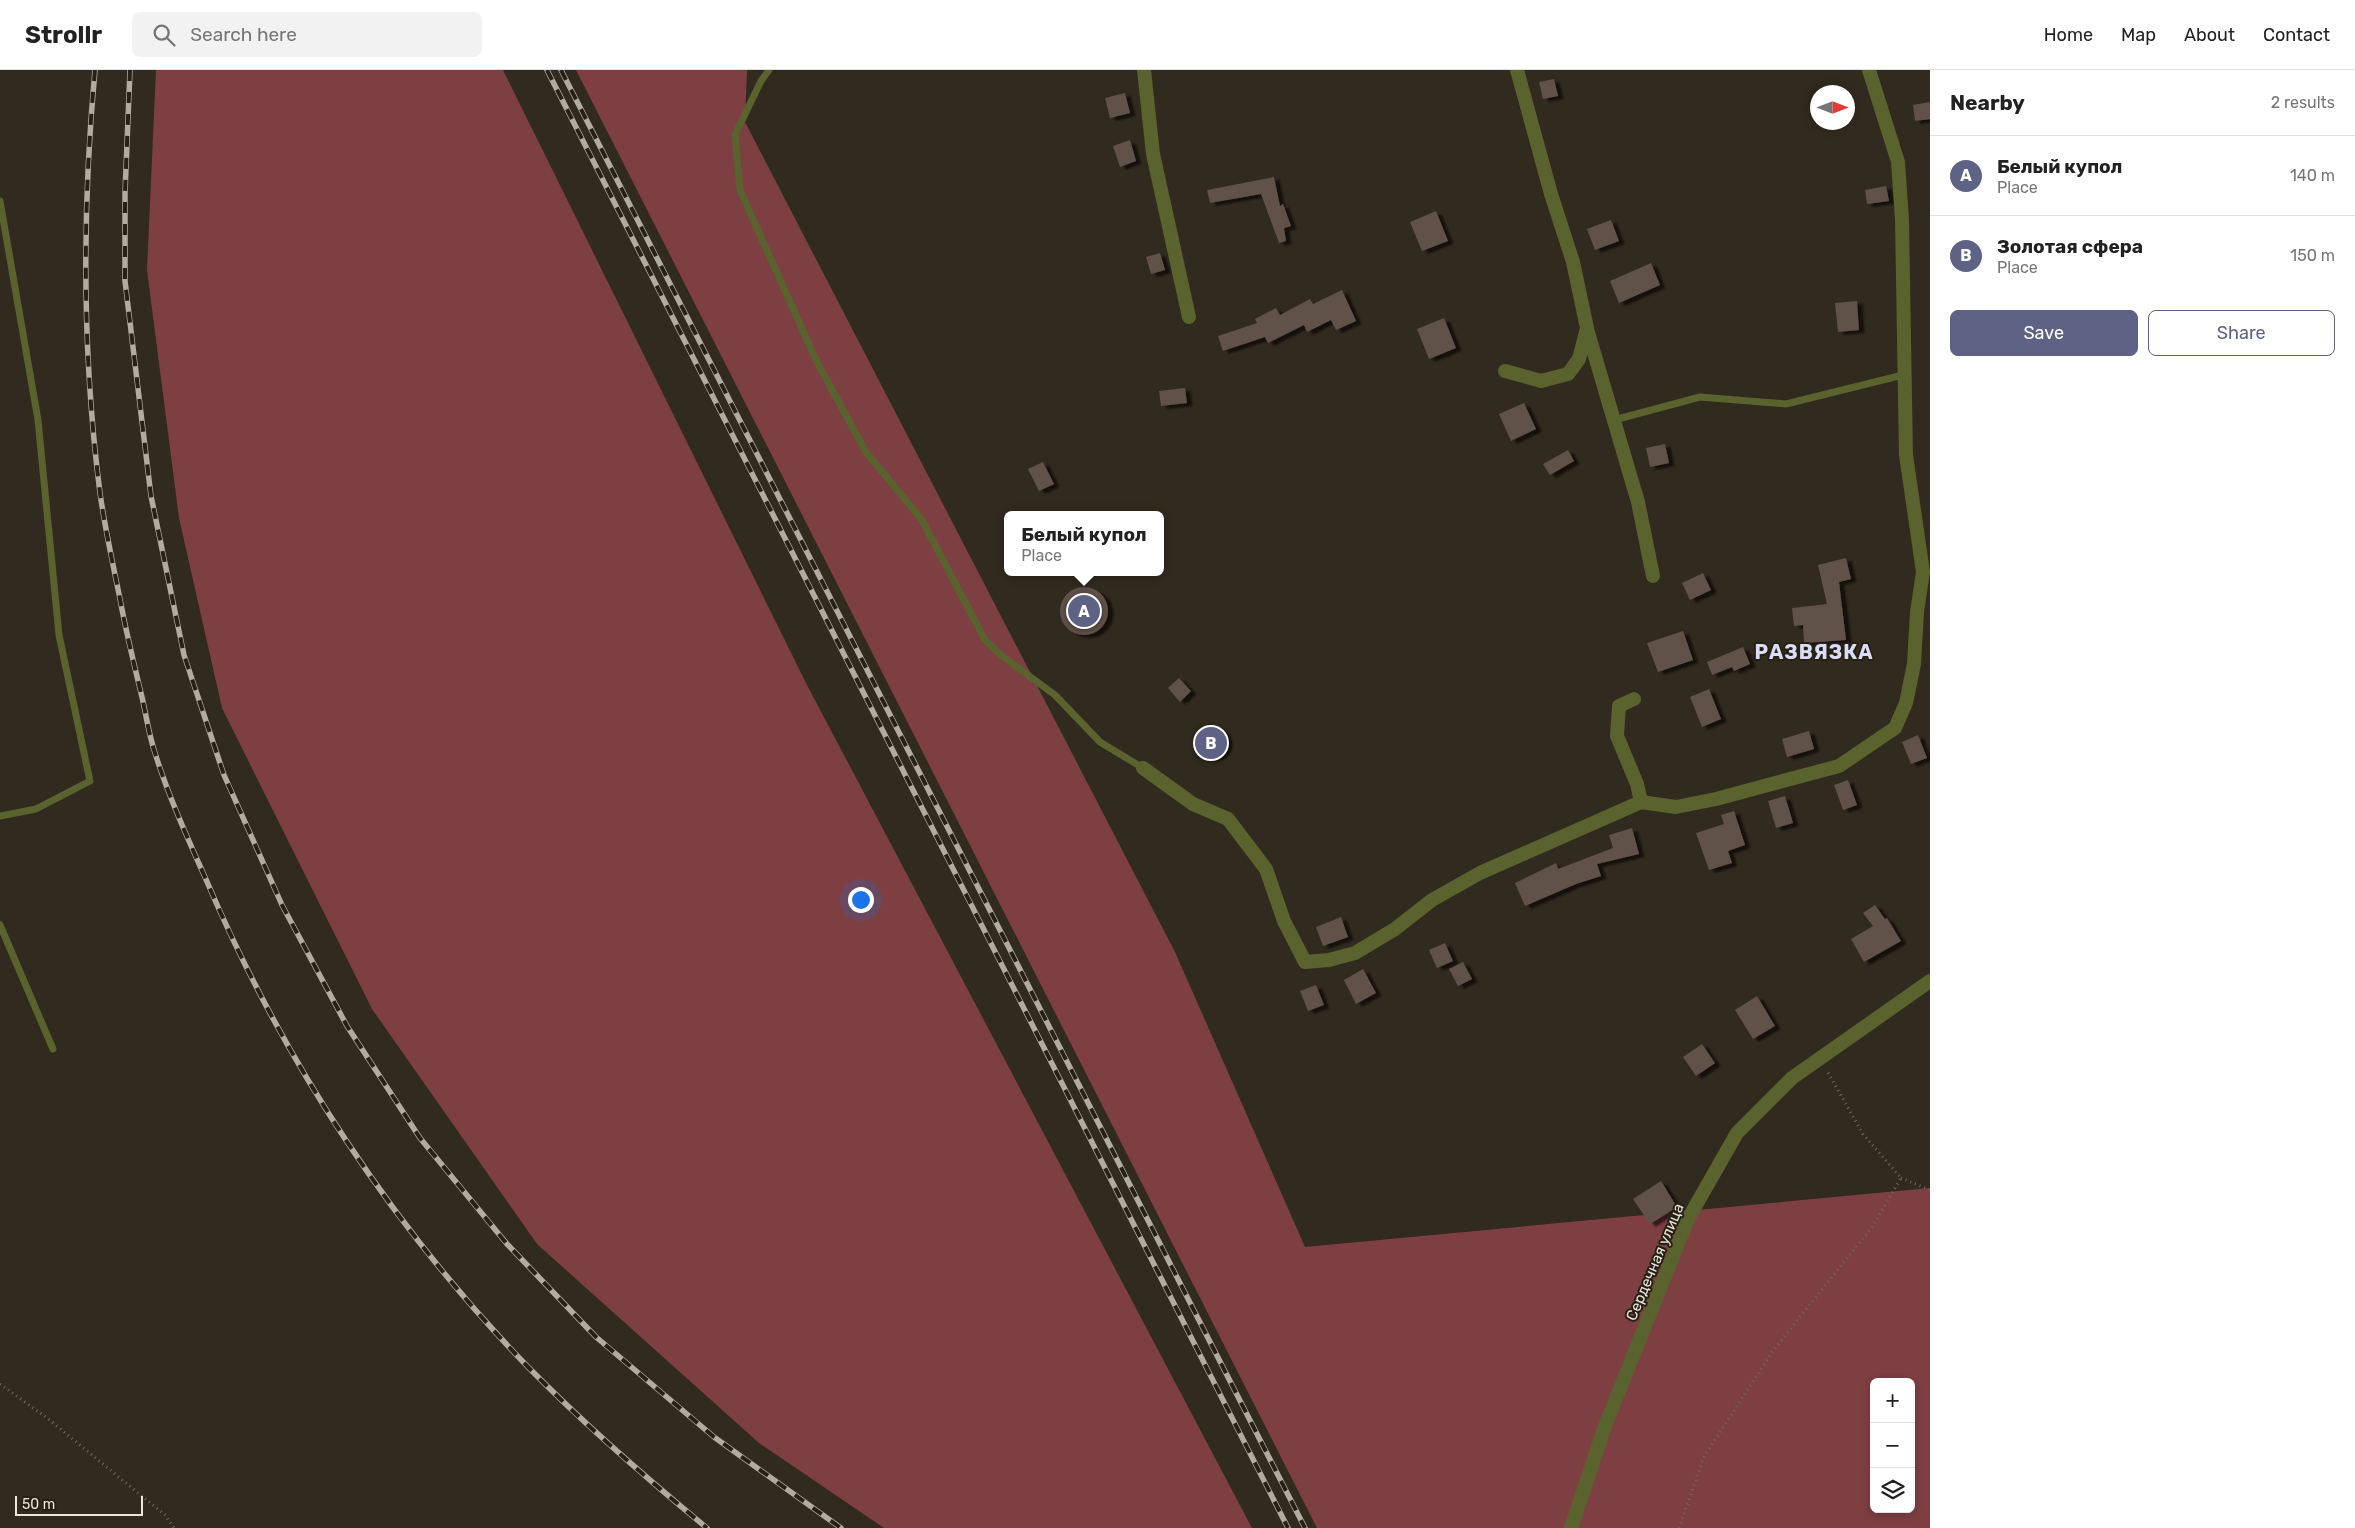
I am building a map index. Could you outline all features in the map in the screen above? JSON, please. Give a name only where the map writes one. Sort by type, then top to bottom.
[{"type":"street","points":[[1144,70],[1153,154],[1188,316]]},
{"type":"street","points":[[1517,70],[1550,194],[1573,262],[1587,328],[1638,502],[1653,576]]},
{"type":"street","points":[[1143,768],[1193,804],[1228,819],[1266,869],[1284,921],[1305,962],[1329,960],[1355,953],[1396,930],[1432,900],[1480,873],[1641,802],[1676,808],[1716,800],[1839,766],[1895,728],[1906,703],[1914,664],[1917,612],[1926,578],[1906,455],[1903,375],[1902,220],[1898,162],[1869,70]]},
{"type":"street","points":[[1506,371],[1541,381],[1568,374],[1579,359],[1587,328]]},
{"type":"street","points":[[1634,699],[1620,706],[1617,736],[1638,784],[1641,802]]},
{"type":"street","name":"Сердечная улица","points":[[1571,1528],[1605,1426],[1688,1219],[1737,1133],[1792,1078],[1821,1060],[1930,981]]},
{"type":"lane","points":[[769,70],[761,81],[735,135],[740,190],[821,370],[866,452],[922,520],[985,640],[1002,656],[1055,695],[1100,742],[1143,768]]},
{"type":"lane","points":[[0,201],[38,420],[59,635],[90,780],[36,809],[0,816]]},
{"type":"lane","points":[[1614,420],[1700,397],[1786,404],[1903,375]]},
{"type":"lane","points":[[0,925],[53,1049]]},
{"type":"path","points":[[1821,1060],[1863,1134],[1900,1178],[1930,1190]]},
{"type":"path","points":[[1679,1528],[1704,1457],[1772,1352],[1872,1227],[1900,1178]]},
{"type":"path","points":[[0,1384],[69,1436],[165,1515],[174,1528]]},
{"type":"shaded area","points":[[156,70],[503,70],[807,685],[1252,1528],[884,1528],[759,1443],[537,1244],[372,1009],[222,708],[179,518],[147,270]]},
{"type":"shaded area","points":[[576,70],[747,70],[745,122],[1175,952],[1305,1247],[1930,1188],[1930,1528],[1317,1528]]},
{"type":"building","points":[[1554,79],[1558,96],[1543,99],[1539,82]]},
{"type":"building","points":[[1125,93],[1130,113],[1110,118],[1105,98]]},
{"type":"building","points":[[1930,102],[1930,119],[1915,121],[1913,105]]},
{"type":"building","points":[[1130,140],[1136,161],[1120,167],[1113,146]]},
{"type":"building","points":[[1274,177],[1280,206],[1283,204],[1291,226],[1284,228],[1286,241],[1279,243],[1261,194],[1210,203],[1207,190]]},
{"type":"building","points":[[1886,186],[1889,201],[1867,204],[1865,190]]},
{"type":"building","points":[[1436,211],[1448,241],[1422,251],[1410,222]]},
{"type":"building","points":[[1611,220],[1619,241],[1595,250],[1587,229]]},
{"type":"building","points":[[1160,253],[1165,270],[1151,274],[1146,257]]},
{"type":"building","points":[[1651,263],[1660,285],[1619,303],[1610,281]]},
{"type":"building","points":[[1342,290],[1356,321],[1336,330],[1331,320],[1307,332],[1304,325],[1268,343],[1265,337],[1223,351],[1218,336],[1257,323],[1255,319],[1276,308],[1280,315],[1310,299],[1313,304]]},
{"type":"building","points":[[1857,301],[1859,330],[1838,332],[1835,303]]},
{"type":"building","points":[[1444,318],[1456,348],[1429,359],[1417,329]]},
{"type":"building","points":[[1185,388],[1187,403],[1161,406],[1159,391]]},
{"type":"building","points":[[1524,403],[1536,429],[1511,441],[1499,414]]},
{"type":"building","points":[[1665,444],[1669,463],[1650,467],[1646,448]]},
{"type":"building","points":[[1568,450],[1574,461],[1550,475],[1543,464]]},
{"type":"building","points":[[1043,462],[1054,484],[1039,491],[1028,469]]},
{"type":"building","points":[[1846,558],[1851,579],[1839,582],[1846,640],[1804,643],[1803,625],[1794,626],[1792,608],[1827,604],[1818,565]]},
{"type":"building","points":[[1703,573],[1711,590],[1690,600],[1682,583]]},
{"type":"building","points":[[1079,587],[1089,587],[1098,591],[1104,597],[1107,602],[1107,620],[1098,631],[1089,635],[1079,635],[1070,631],[1064,625],[1060,616],[1060,606],[1064,597],[1070,591]]},
{"type":"building","points":[[1683,631],[1693,660],[1658,672],[1647,643]]},
{"type":"building","points":[[1743,647],[1750,664],[1734,671],[1732,667],[1712,675],[1707,662]]},
{"type":"building","points":[[1179,678],[1191,691],[1180,702],[1168,688]]},
{"type":"building","points":[[1709,689],[1721,719],[1702,727],[1690,697]]},
{"type":"building","points":[[1211,726],[1223,730],[1227,742],[1223,754],[1211,758],[1199,754],[1195,742],[1199,730]]},
{"type":"building","points":[[1809,731],[1814,749],[1787,757],[1782,739]]},
{"type":"building","points":[[1918,735],[1927,758],[1911,764],[1902,742]]},
{"type":"building","points":[[1848,780],[1857,805],[1843,810],[1834,785]]},
{"type":"building","points":[[1785,796],[1793,823],[1776,828],[1768,801]]},
{"type":"building","points":[[1734,811],[1745,845],[1728,851],[1732,863],[1709,870],[1696,833],[1724,824],[1721,815]]},
{"type":"building","points":[[1632,828],[1639,854],[1597,864],[1601,876],[1576,884],[1525,906],[1515,883],[1556,863],[1558,869],[1613,848],[1609,835]]},
{"type":"building","points":[[1875,905],[1885,919],[1887,918],[1901,941],[1864,962],[1851,939],[1873,926],[1863,913]]},
{"type":"building","points":[[1341,917],[1348,937],[1323,946],[1316,927]]},
{"type":"building","points":[[1445,943],[1453,961],[1437,968],[1429,950]]},
{"type":"building","points":[[1463,962],[1472,979],[1458,986],[1449,969]]},
{"type":"building","points":[[1363,969],[1376,993],[1356,1004],[1344,980]]},
{"type":"building","points":[[1316,985],[1324,1005],[1308,1011],[1300,991]]},
{"type":"building","points":[[1757,996],[1775,1026],[1753,1039],[1735,1010]]},
{"type":"building","points":[[1702,1044],[1715,1063],[1696,1076],[1683,1057]]},
{"type":"building","points":[[1661,1181],[1677,1207],[1650,1224],[1633,1199]]},
{"type":"railway","points":[[95,70],[88,176],[86,282],[90,388],[100,493],[125,624],[151,739],[180,819],[238,950],[271,1015],[307,1078],[387,1200],[479,1314],[528,1367],[615,1450],[707,1528]]},
{"type":"railway","points":[[130,70],[125,193],[125,281],[151,496],[184,655],[224,775],[282,905],[347,1026],[420,1138],[507,1244],[596,1337],[714,1437],[841,1528]]},
{"type":"railway","points":[[547,70],[1288,1528]]},
{"type":"railway","points":[[561,70],[1305,1528]]},
{"type":"place","name":"Белый купол","points":[[1084,611]]},
{"type":"place","name":"Золотая сфера","points":[[1211,743]]},
{"type":"district","name":"РАЗВЯЗКА","points":[[1814,652]]}]
